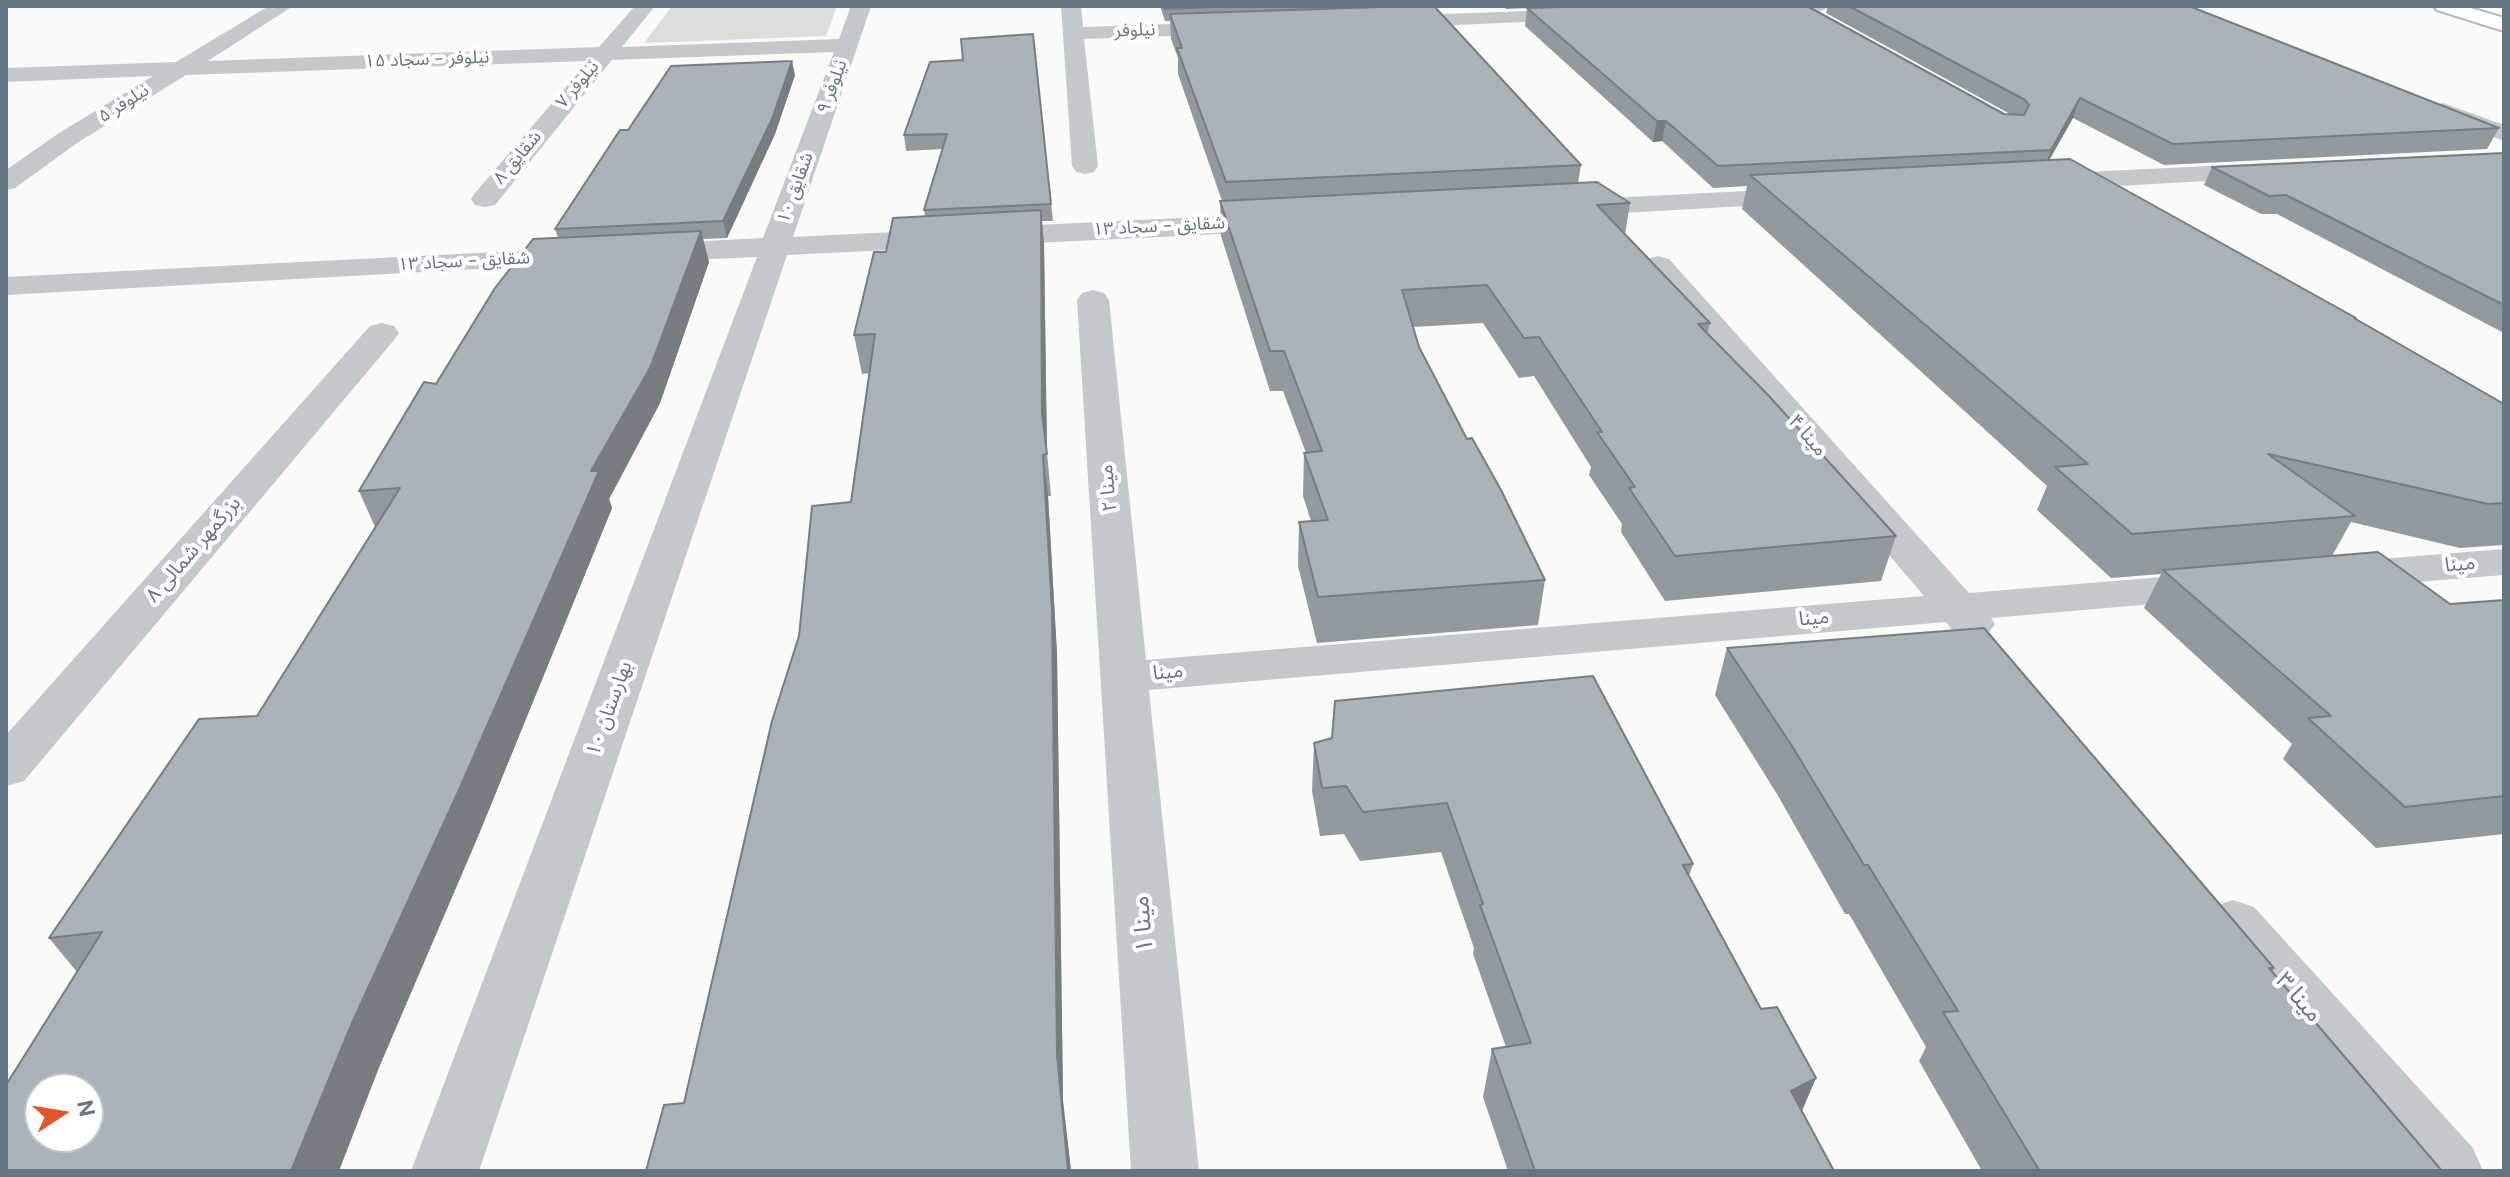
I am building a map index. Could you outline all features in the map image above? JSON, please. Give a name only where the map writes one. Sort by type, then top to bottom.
[{"type":"main road","points":[[2444,6],[2504,25]]},
{"type":"street","name":"نیلوفر ۷","points":[[552,117],[645,6]]},
{"type":"street","name":"نیلوفر ۹","points":[[817,129],[861,6]]},
{"type":"street","points":[[1071,6],[1085,166]]},
{"type":"street","points":[[1733,9],[1794,6],[1821,14]]},
{"type":"street","name":"نیلوفر ۵","points":[[6,182],[68,138],[280,8]]},
{"type":"street","points":[[1361,23],[1435,13],[1610,14]]},
{"type":"street","points":[[1435,13],[1462,43]]},
{"type":"street","name":"نیلوفر","points":[[1074,33],[1249,27]]},
{"type":"street","name":"نیلوفر - سجاد ۱۵","points":[[6,75],[848,45]]},
{"type":"street","points":[[2416,99],[2504,134]]},
{"type":"street","name":"شقایق ۸","points":[[485,199],[552,117]]},
{"type":"street","name":"شقایق ۱۰","points":[[775,247],[817,129]]},
{"type":"street","points":[[2020,184],[2301,169]]},
{"type":"street","points":[[1548,209],[1831,194]]},
{"type":"street","name":"شقایق - سجاد ۱۳","points":[[6,286],[1311,220]]},
{"type":"street","name":"بهارستان ۱۰","points":[[445,1171],[775,247]]},
{"type":"street","name":"مینا ۴","points":[[1658,265],[1957,607]]},
{"type":"street","name":"مینا ۲","points":[[1093,300],[1124,677]]},
{"type":"street","name":"بزرگمهر شمالی ۸","points":[[6,768],[382,333]]},
{"type":"street","name":"مینا","points":[[2301,579],[2504,562]]},
{"type":"street","name":"مینا","points":[[1124,677],[2254,582]]},
{"type":"street","points":[[1957,607],[2009,667]]},
{"type":"street","name":"مینا ۱","points":[[1124,677],[1165,1171]]},
{"type":"street","name":"مینا ۳","points":[[2198,883],[2449,1171]]},
{"type":"shaded area","points":[[672,6],[837,6],[826,36],[644,43]]},
{"type":"building","points":[[1163,6],[1238,6],[1164,9]]},
{"type":"building","points":[[1434,6],[1581,165],[1226,182],[1177,48],[1182,48],[1170,14]]},
{"type":"building","points":[[1807,6],[2004,114],[2024,115],[2029,105],[2025,100],[1849,6],[2189,6],[2499,128],[2173,144],[2080,98],[2051,150],[1718,166],[1666,121],[1657,121],[1527,8]]},
{"type":"building","points":[[1033,34],[1051,204],[924,210],[947,134],[904,135],[930,62],[963,60],[961,39]]},
{"type":"building","points":[[792,61],[772,119],[723,221],[555,229],[620,130],[628,130],[671,66]]},
{"type":"building","points":[[2504,153],[2504,305],[2286,195],[2269,196],[2212,167]]},
{"type":"building","points":[[2070,159],[2504,404],[2504,503],[2488,504],[2268,454],[2355,516],[2132,534],[2055,467],[2088,464],[1750,175]]},
{"type":"building","points":[[1597,182],[1630,203],[1597,205],[1710,323],[1698,324],[1768,395],[1896,536],[1675,556],[1629,488],[1635,487],[1597,432],[1602,432],[1539,337],[1524,338],[1487,285],[1402,290],[1419,347],[1467,439],[1472,438],[1501,490],[1545,580],[1318,597],[1299,522],[1328,520],[1304,453],[1322,451],[1284,351],[1270,351],[1220,201]]},
{"type":"building","points":[[1041,210],[1042,414],[1047,454],[1043,455],[1052,609],[1057,1054],[1068,1171],[646,1171],[664,1105],[684,1103],[772,721],[799,636],[812,506],[851,502],[875,334],[854,335],[874,252],[886,252],[893,218]]},
{"type":"building","points":[[701,231],[650,368],[591,471],[599,471],[458,792],[352,1023],[291,1171],[6,1171],[6,1085],[102,932],[49,938],[199,719],[257,716],[400,488],[359,491],[424,382],[436,384],[495,288],[533,239]]},
{"type":"building","points":[[2378,552],[2450,604],[2504,600],[2504,796],[2405,807],[2308,718],[2331,716],[2163,570]]},
{"type":"building","points":[[1984,628],[2274,968],[2269,968],[2442,1171],[2039,1170],[1943,1012],[1958,1011],[1868,865],[1864,865],[1792,746],[1727,648]]},
{"type":"building","points":[[1593,676],[1693,864],[1683,865],[1761,1009],[1777,1007],[1816,1078],[1791,1091],[1834,1171],[1535,1171],[1492,1049],[1531,1043],[1480,905],[1483,904],[1447,803],[1363,812],[1346,786],[1322,788],[1314,743],[1332,738],[1335,701]]}]
